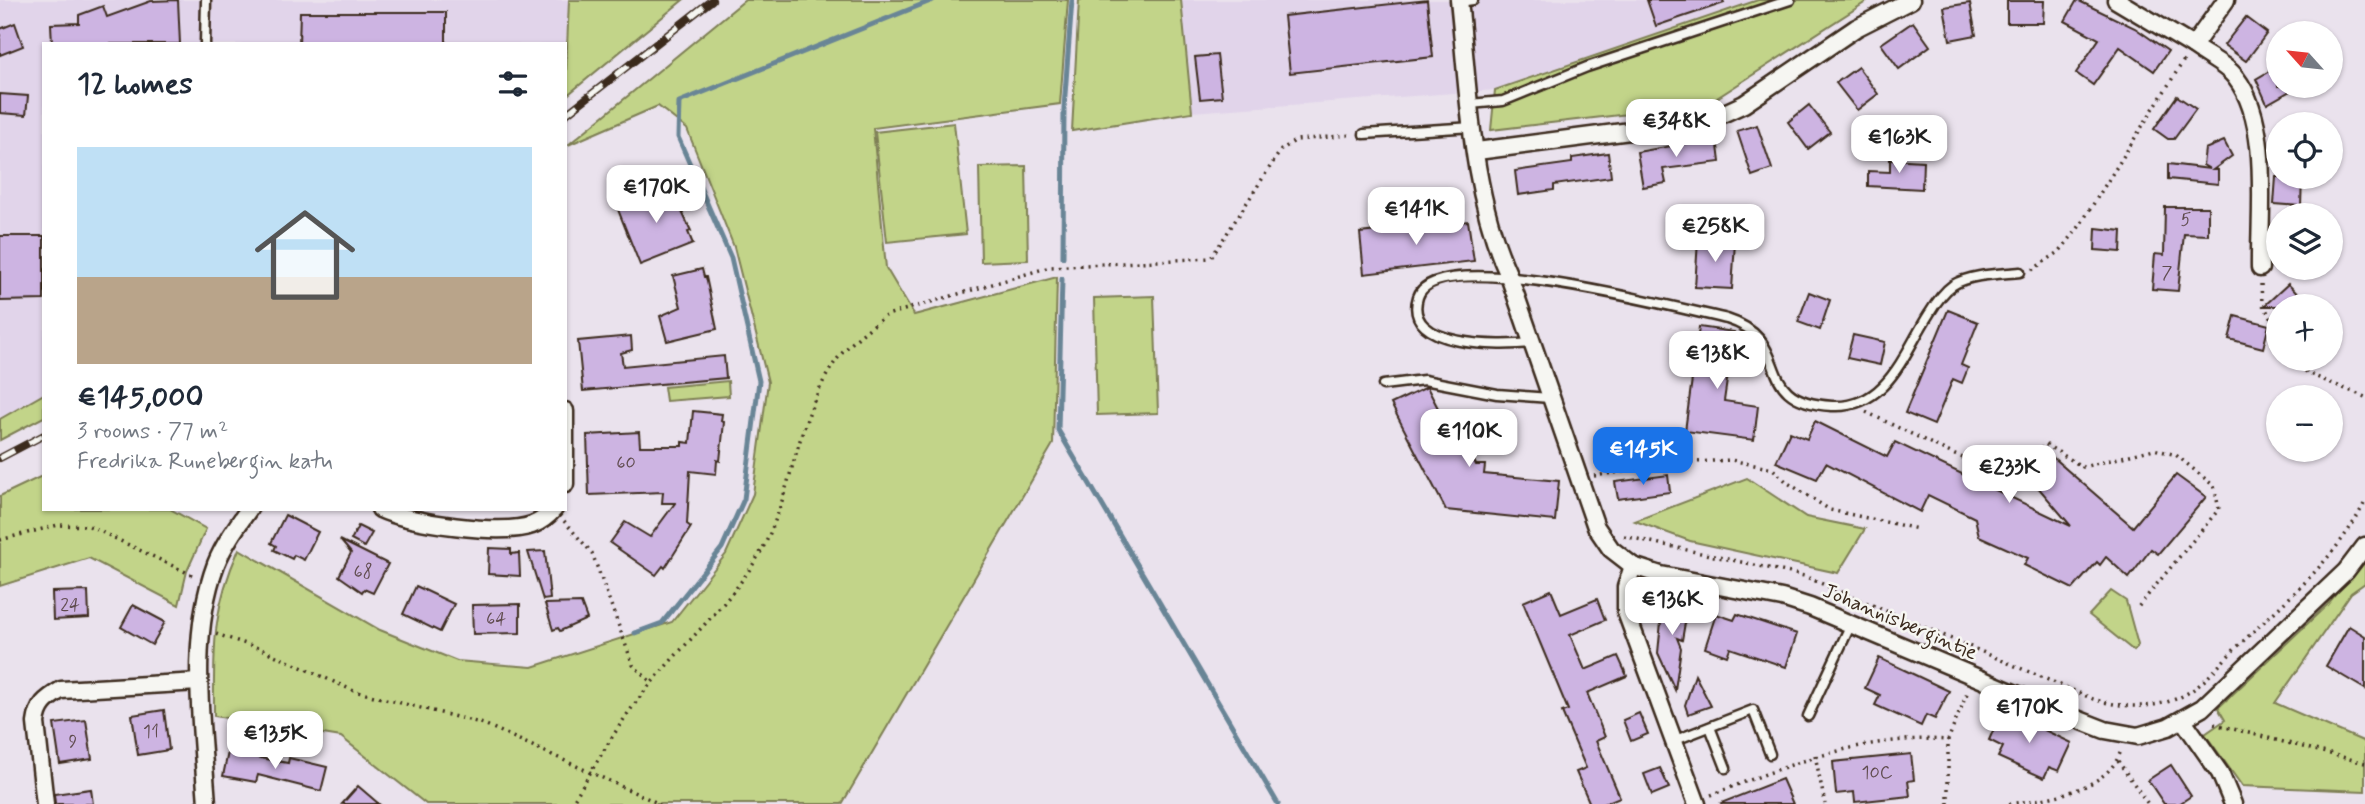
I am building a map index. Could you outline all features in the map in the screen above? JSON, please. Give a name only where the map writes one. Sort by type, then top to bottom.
[{"type":"street","points":[[1477,151],[1707,121],[1744,104],[1856,28],[1911,0]]},
{"type":"street","points":[[2116,0],[2234,75],[2249,97],[2258,136],[2260,268]]},
{"type":"street","points":[[2193,47],[2225,0]]},
{"type":"street","points":[[1464,1],[1471,104],[1488,222],[1596,527],[1611,549],[1633,566],[1626,587],[1626,612],[1697,802]]},
{"type":"street","points":[[207,804],[199,682],[202,631],[216,564],[248,511]]},
{"type":"street","points":[[385,511],[409,520],[481,528],[522,527],[534,524],[553,511]]},
{"type":"street","name":"Johannisbergintie","points":[[1633,566],[1661,575],[1782,598],[1851,624],[2082,721],[2126,735],[2152,733],[2183,720],[2202,708],[2346,570],[2365,546]]},
{"type":"street","points":[[45,804],[36,723],[37,710],[46,699],[61,690],[199,682]]},
{"type":"street","points":[[2183,720],[2220,773],[2232,804]]},
{"type":"lane","points":[[205,42],[206,0]]},
{"type":"lane","points":[[1471,104],[1503,101],[1587,67],[1790,0]]},
{"type":"lane","points":[[1364,134],[1474,127]]},
{"type":"lane","points":[[1532,343],[1487,344],[1437,336],[1425,329],[1419,321],[1417,298],[1421,291],[1435,282],[1509,276],[1566,284],[1742,324],[1766,346],[1775,377],[1781,387],[1792,396],[1815,404],[1853,405],[1866,401],[1887,385],[1934,307],[1953,285],[1985,275],[2020,272]]},
{"type":"lane","points":[[1383,385],[1424,380],[1497,394],[1550,398]]},
{"type":"lane","points":[[1808,716],[1851,624]]},
{"type":"lane","points":[[1673,741],[1753,710],[1770,754]]},
{"type":"lane","points":[[1710,727],[1726,768]]},
{"type":"path","points":[[2020,272],[2034,269],[2059,253],[2077,230],[2193,47]]},
{"type":"path","points":[[571,804],[651,682],[730,595],[765,544],[804,426],[824,382],[834,363],[868,329],[887,315],[1050,267],[1211,258],[1281,150],[1296,139],[1364,134]]},
{"type":"path","points":[[2260,268],[2262,303],[2266,310]]},
{"type":"path","points":[[2307,371],[2365,397]]},
{"type":"path","points":[[1853,405],[1955,455],[2017,478],[2045,444],[2083,467],[2154,449],[2176,456],[2214,486],[2219,509],[2138,607]]},
{"type":"path","points":[[1594,488],[1590,477],[1678,463],[1731,460],[1773,469],[1788,484],[1830,510],[1918,529]]},
{"type":"path","points":[[1621,535],[1804,576],[2093,699],[2133,708],[2157,704],[2191,691],[2333,554],[2354,525],[2365,502]]},
{"type":"path","points":[[555,511],[592,553],[633,665],[651,682]]},
{"type":"path","points":[[0,540],[58,525],[89,526],[197,577]]},
{"type":"path","points":[[202,631],[230,637],[354,691],[484,724],[593,771],[660,804]]},
{"type":"path","points":[[1948,804],[1948,740],[1974,676]]},
{"type":"path","points":[[2010,804],[2076,789],[2103,775],[2118,761],[2133,708]]},
{"type":"path","points":[[2214,724],[2365,763]]},
{"type":"path","points":[[1697,802],[1815,755],[1874,743],[1928,738],[1948,740]]},
{"type":"path","points":[[1815,755],[1825,804]]},
{"type":"path","points":[[2118,761],[2148,804]]},
{"type":"shaded area","points":[[0,0],[569,0],[566,42],[42,42],[42,395],[0,419]]},
{"type":"shaded area","points":[[1181,0],[1758,0],[1495,90],[1192,112]]},
{"type":"green space","points":[[569,0],[683,0],[567,95]]},
{"type":"green space","points":[[745,0],[1068,0],[1060,104],[873,128],[886,268],[914,315],[1057,277],[1053,444],[842,804],[426,804],[341,737],[214,716],[216,631],[223,592],[239,549],[380,630],[457,661],[532,667],[672,622],[726,554],[753,494],[768,382],[734,247],[687,129],[658,106],[568,145]]},
{"type":"green space","points":[[1079,0],[1181,0],[1192,112],[1072,131]]},
{"type":"green space","points":[[1758,0],[1869,0],[1706,105],[1491,130],[1495,90]]},
{"type":"green space","points":[[954,123],[966,234],[887,242],[875,132]]},
{"type":"green space","points":[[1026,166],[1028,260],[981,262],[979,167]]},
{"type":"green space","points":[[1154,296],[1158,413],[1097,415],[1094,298]]},
{"type":"green space","points":[[728,381],[729,396],[666,401],[664,387]]},
{"type":"green space","points":[[42,395],[42,418],[0,440],[0,419]]},
{"type":"green space","points":[[42,476],[42,511],[174,511],[206,529],[187,571],[179,605],[89,558],[0,586],[0,496]]},
{"type":"green space","points":[[1747,478],[1806,517],[1865,529],[1838,573],[1690,541],[1635,521]]},
{"type":"green space","points":[[2365,558],[2365,583],[2351,593],[2275,703],[2365,742],[2365,791],[2242,786],[2205,734],[2225,720],[2218,708],[2327,605]]},
{"type":"green space","points":[[2111,591],[2126,601],[2138,645],[2134,651],[2089,615]]},
{"type":"building","points":[[178,0],[180,42],[52,42],[51,24],[79,23],[79,15],[103,6],[107,17],[151,1]]},
{"type":"building","points":[[1427,0],[1433,57],[1290,73],[1284,16]]},
{"type":"building","points":[[1647,0],[1723,0],[1724,3],[1656,26]]},
{"type":"building","points":[[2077,0],[2135,28],[2168,51],[2154,71],[2120,47],[2093,85],[2076,73],[2099,39],[2065,21]]},
{"type":"building","points":[[2007,1],[2044,1],[2043,23],[2007,23]]},
{"type":"building","points":[[1970,3],[1976,35],[1950,40],[1944,7]]},
{"type":"building","points":[[300,12],[446,12],[446,42],[299,42]]},
{"type":"building","points":[[2246,17],[2266,32],[2246,61],[2224,45]]},
{"type":"building","points":[[1913,22],[1930,46],[1899,69],[1881,44]]},
{"type":"building","points":[[15,23],[23,46],[0,55],[0,29]]},
{"type":"building","points":[[1217,55],[1222,97],[1200,99],[1195,57]]},
{"type":"building","points":[[1858,67],[1878,94],[1857,110],[1836,83]]},
{"type":"building","points":[[2266,73],[2266,98],[2278,98],[2267,104],[2256,79]]},
{"type":"building","points":[[0,94],[28,96],[26,115],[0,113]]},
{"type":"building","points":[[2177,96],[2196,109],[2174,139],[2168,139],[2154,129]]},
{"type":"building","points":[[1809,105],[1830,132],[1808,149],[1788,122]]},
{"type":"building","points":[[1757,125],[1772,169],[1752,176],[1737,131]]},
{"type":"building","points":[[1717,138],[1720,162],[1663,169],[1666,183],[1643,187],[1637,152]]},
{"type":"building","points":[[2224,141],[2232,156],[2213,170],[2218,170],[2218,184],[2168,179],[2168,164],[2210,169],[2203,165],[2205,149]]},
{"type":"building","points":[[1608,153],[1611,177],[1554,185],[1554,190],[1518,195],[1515,171],[1572,163],[1572,158]]},
{"type":"building","points":[[1890,159],[1923,161],[1922,189],[1868,186],[1868,171],[1890,172]]},
{"type":"building","points":[[670,186],[691,231],[688,232],[693,244],[640,265],[617,207]]},
{"type":"building","points":[[2275,189],[2302,189],[2301,203],[2274,203]]},
{"type":"building","points":[[2165,207],[2208,207],[2208,235],[2184,234],[2178,291],[2152,289],[2155,254],[2164,255]]},
{"type":"building","points":[[1468,221],[1474,261],[1364,274],[1360,233]]},
{"type":"building","points":[[2096,228],[2122,231],[2121,252],[2095,250]]},
{"type":"building","points":[[0,236],[42,236],[42,300],[0,301]]},
{"type":"building","points":[[1698,240],[1735,242],[1732,289],[1695,287]]},
{"type":"building","points":[[702,269],[717,329],[667,341],[660,316],[681,307],[673,276]]},
{"type":"building","points":[[2288,284],[2298,294],[2277,294]]},
{"type":"building","points":[[1809,292],[1830,300],[1820,330],[1798,322]]},
{"type":"building","points":[[1948,310],[1978,322],[1961,365],[1968,368],[1962,383],[1953,379],[1934,425],[1905,413]]},
{"type":"building","points":[[2235,316],[2266,324],[2263,348],[2229,339]]},
{"type":"building","points":[[1699,327],[1734,332],[1724,401],[1758,406],[1754,440],[1685,431]]},
{"type":"building","points":[[1853,335],[1885,342],[1880,365],[1847,358]]},
{"type":"building","points":[[631,336],[632,350],[621,353],[623,366],[724,356],[726,378],[583,391],[578,341]]},
{"type":"building","points":[[1427,387],[1463,456],[1470,452],[1476,465],[1485,465],[1484,474],[1559,481],[1555,521],[1446,510],[1391,404]]},
{"type":"building","points":[[693,411],[722,414],[721,421],[724,422],[720,461],[717,460],[716,474],[690,471],[687,524],[691,527],[665,568],[663,566],[656,575],[610,543],[625,522],[650,537],[675,503],[662,503],[663,492],[589,495],[587,435],[639,432],[640,446],[682,446],[682,442],[690,443]]},
{"type":"building","points":[[1815,421],[1887,457],[1895,442],[2071,526],[2031,479],[2051,456],[2133,527],[2176,475],[2206,497],[2158,554],[2151,549],[2129,578],[2106,557],[2100,565],[2097,562],[2073,589],[2024,565],[2028,558],[1979,536],[1975,518],[1928,495],[1920,512],[1826,463],[1817,479],[1776,462],[1790,432],[1807,439]]},
{"type":"building","points":[[1668,475],[1670,492],[1618,499],[1615,482]]},
{"type":"building","points":[[285,515],[318,532],[304,560],[294,555],[292,559],[274,550],[276,546],[271,543]]},
{"type":"building","points":[[358,526],[372,533],[364,547],[351,540]]},
{"type":"building","points":[[340,540],[388,564],[373,593],[364,589],[362,592],[339,576],[351,553]]},
{"type":"building","points":[[489,548],[511,549],[511,554],[519,553],[520,576],[488,574]]},
{"type":"building","points":[[545,551],[550,599],[543,600],[528,552]]},
{"type":"building","points":[[416,586],[454,604],[440,632],[403,614]]},
{"type":"building","points":[[1551,590],[1561,614],[1597,599],[1605,620],[1570,635],[1585,670],[1618,656],[1627,676],[1587,693],[1605,737],[1596,741],[1620,797],[1603,804],[1590,804],[1576,772],[1586,768],[1562,712],[1568,710],[1523,602]]},
{"type":"building","points":[[88,591],[89,618],[53,620],[52,592]]},
{"type":"building","points":[[1663,601],[1688,605],[1682,640],[1677,638],[1681,648],[1675,690],[1658,653]]},
{"type":"building","points":[[581,603],[587,619],[560,631],[558,628],[553,630],[545,604]]},
{"type":"building","points":[[520,604],[520,633],[473,634],[472,605]]},
{"type":"building","points":[[133,605],[165,622],[152,645],[121,627]]},
{"type":"building","points":[[1716,614],[1734,620],[1737,614],[1797,634],[1786,667],[1730,648],[1727,656],[1705,648]]},
{"type":"building","points":[[2349,626],[2365,636],[2365,689],[2326,666]]},
{"type":"building","points":[[1879,658],[1949,691],[1935,719],[1926,715],[1921,726],[1875,705],[1880,695],[1865,688]]},
{"type":"building","points":[[1695,675],[1711,706],[1688,714],[1685,705]]},
{"type":"building","points":[[164,710],[169,750],[138,755],[132,715]]},
{"type":"building","points":[[2002,710],[2072,743],[2059,771],[2049,767],[2044,778],[1998,757],[2003,747],[1989,740]]},
{"type":"building","points":[[1639,713],[1648,734],[1631,741],[1623,720]]},
{"type":"building","points":[[86,720],[92,759],[60,764],[54,724]]},
{"type":"building","points":[[228,752],[288,763],[289,758],[327,767],[321,791],[258,775],[256,782],[223,776]]},
{"type":"building","points":[[1911,754],[1914,780],[1908,781],[1910,796],[1855,802],[1854,792],[1836,794],[1833,762]]},
{"type":"building","points":[[2171,765],[2191,796],[2179,804],[2164,804],[2148,780]]},
{"type":"building","points":[[1660,768],[1669,788],[1652,795],[1644,774]]},
{"type":"building","points":[[1782,779],[1793,804],[1721,803]]},
{"type":"building","points":[[358,786],[379,804],[342,804]]},
{"type":"building","points":[[91,789],[93,804],[55,804],[54,794]]},
{"type":"waterway","points":[[635,633],[662,623],[722,548],[744,499],[759,381],[731,258],[678,137],[679,102],[933,0]]},
{"type":"waterway","points":[[1063,257],[1064,108],[1072,0]]},
{"type":"waterway","points":[[1062,279],[1058,430],[1278,804]]},
{"type":"railway","points":[[567,113],[712,0]]},
{"type":"railway","points":[[0,458],[42,436]]}]
